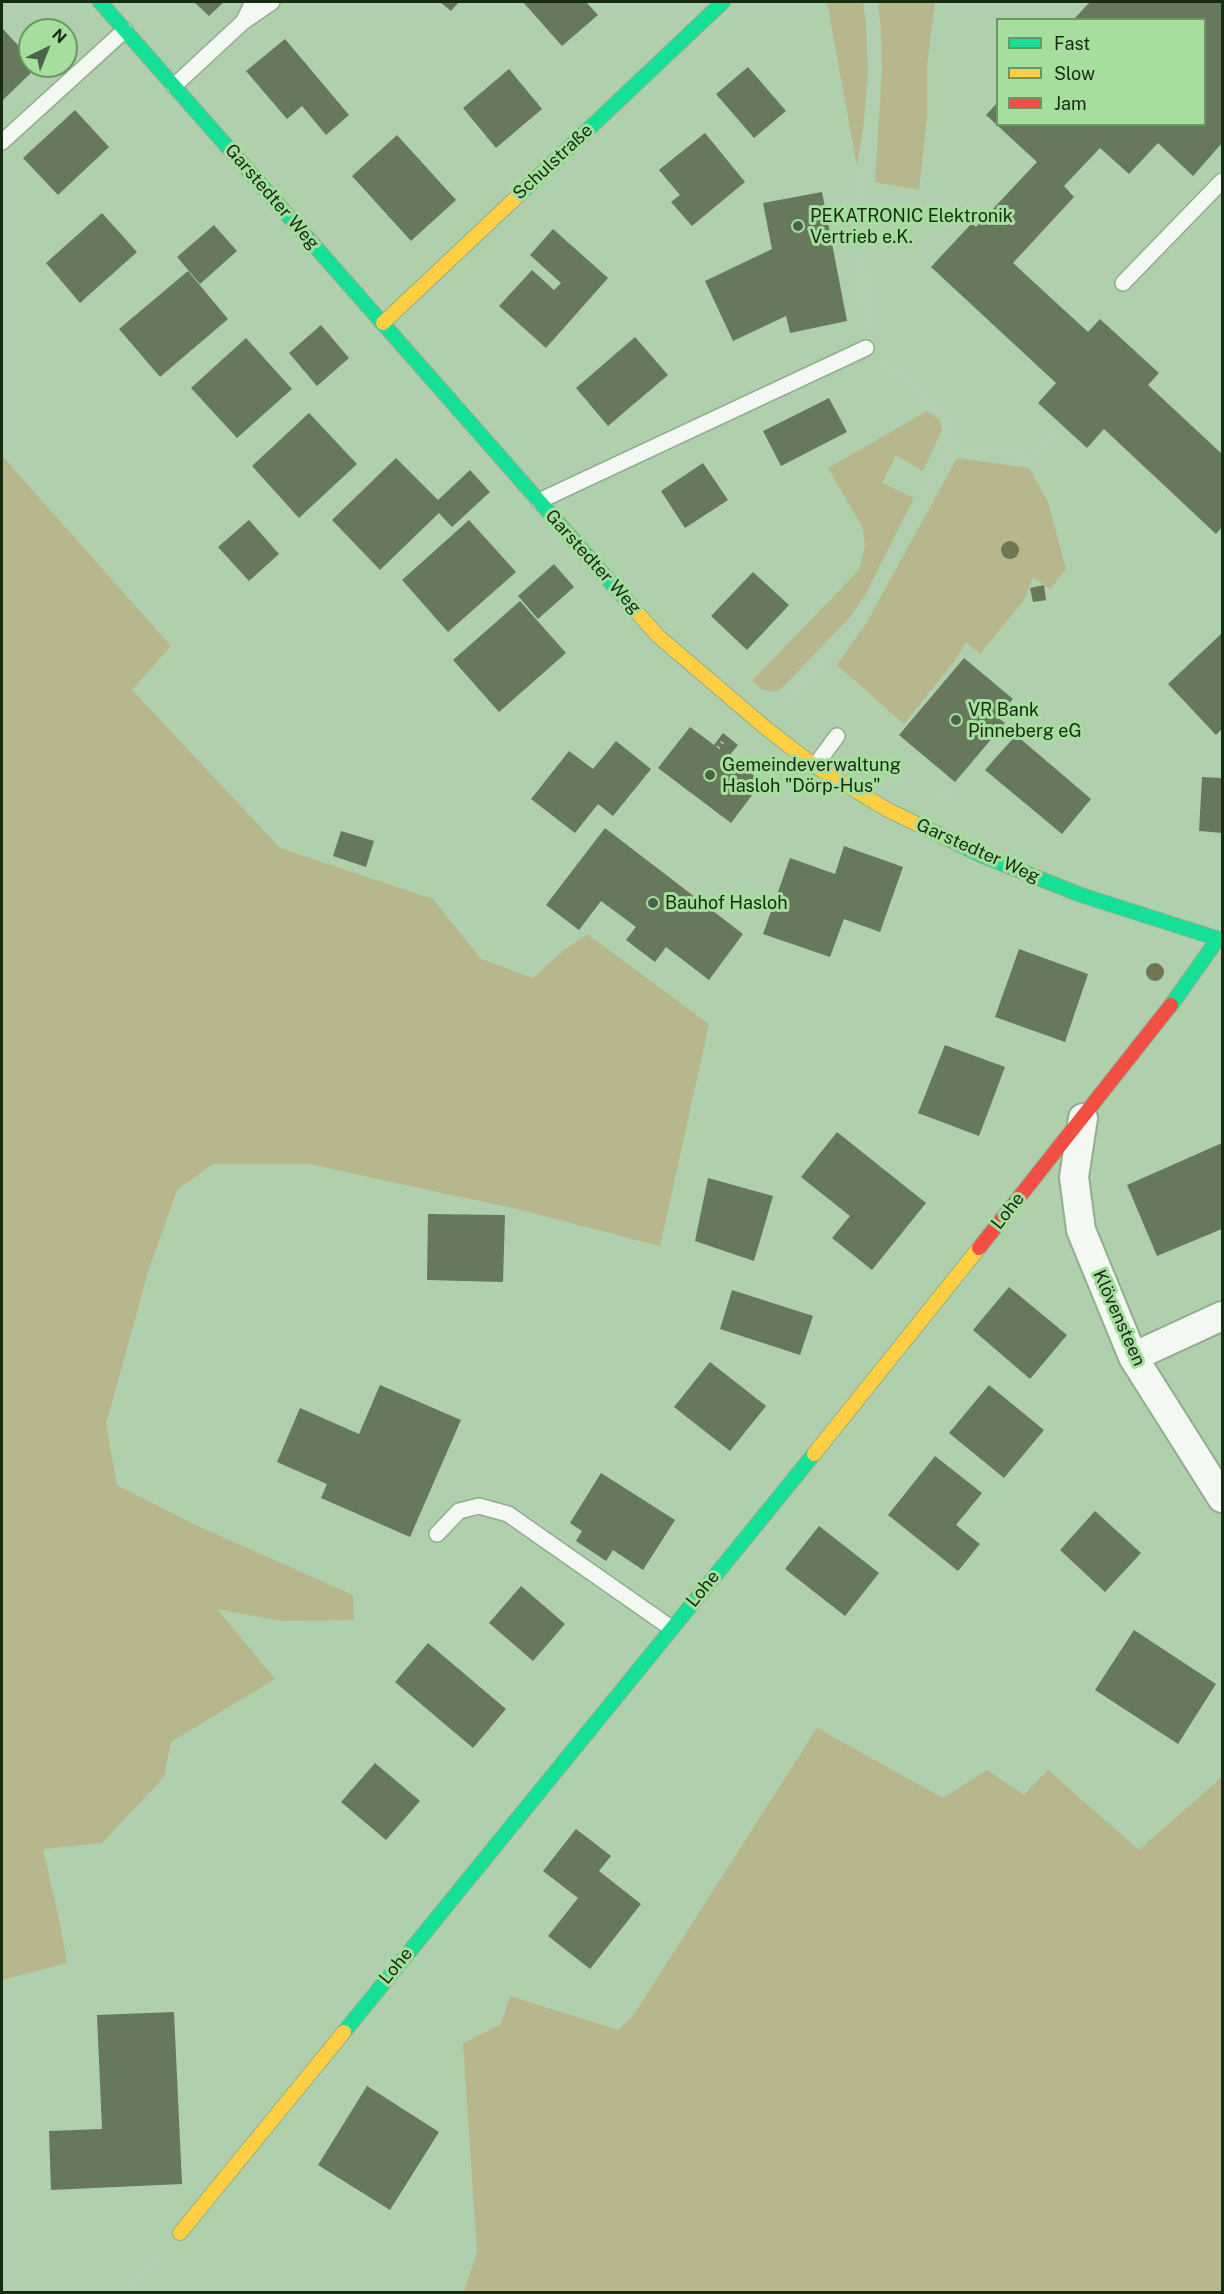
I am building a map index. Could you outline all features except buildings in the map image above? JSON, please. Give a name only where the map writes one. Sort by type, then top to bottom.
[{"type":"street","name":"Garstedter Weg","points":[[100,2],[658,636],[767,729],[815,766],[888,810],[983,856],[1081,895],[1220,939]]},
{"type":"street","name":"Schulstraße","points":[[383,323],[723,2]]},
{"type":"street","name":"Lohe","points":[[180,2233],[917,1326],[1083,1118],[1220,939]]},
{"type":"street","name":"Klövensteen","points":[[1083,1118],[1074,1177],[1082,1230],[1133,1357],[1222,1498]]},
{"type":"street","points":[[1133,1357],[1222,1316]]},
{"type":"lane","points":[[243,22],[252,2]]},
{"type":"lane","points":[[174,86],[243,22],[272,2]]},
{"type":"lane","points":[[2,142],[125,30]]},
{"type":"lane","points":[[1123,283],[1222,181]]},
{"type":"lane","points":[[539,501],[866,348]]},
{"type":"lane","points":[[815,766],[837,736]]},
{"type":"lane","points":[[437,1534],[459,1511],[479,1506],[508,1514],[671,1628]]},
{"type":"path","points":[[767,729],[780,710],[861,616],[952,446],[947,422],[918,390],[866,348],[861,191],[872,122],[874,54],[869,2]]},
{"type":"path","points":[[952,446],[1029,458],[1062,425]]},
{"type":"path","points":[[718,748],[725,739]]},
{"type":"path","points":[[945,793],[949,778]]},
{"type":"path","points":[[124,2292],[180,2233]]},
{"type":"shaded area","points":[[827,2],[863,2],[868,74],[857,166]]},
{"type":"shaded area","points":[[878,2],[935,2],[927,66],[927,116],[919,190],[875,182],[882,73]]},
{"type":"shaded area","points":[[927,411],[940,420],[942,430],[923,471],[896,455],[882,483],[914,498],[864,597],[850,617],[780,690],[775,692],[762,689],[752,681],[859,570],[865,547],[863,528],[828,468]]},
{"type":"shaded area","points":[[2,456],[171,646],[132,690],[280,848],[433,899],[481,959],[533,978],[562,952],[587,934],[709,1024],[660,1246],[521,1210],[309,1164],[213,1164],[177,1190],[148,1272],[106,1424],[117,1485],[193,1524],[353,1595],[354,1620],[281,1621],[217,1609],[275,1679],[171,1742],[164,1777],[102,1843],[43,1849],[67,1963],[2,1980]]},
{"type":"shaded area","points":[[957,458],[1029,468],[1048,502],[1066,569],[1050,589],[1033,577],[1024,600],[980,654],[966,642],[956,659],[904,724],[837,665],[867,622]]},
{"type":"shaded area","points":[[817,1728],[943,1798],[987,1770],[1024,1795],[1048,1770],[1139,1850],[1222,1777],[1222,2292],[464,2292],[477,2252],[463,2043],[501,2024],[510,1996],[618,2030],[633,2016]]},
{"type":"traffic: fast","points":[[100,2],[627,601]]},
{"type":"traffic: fast","points":[[522,192],[723,2]]},
{"type":"traffic: fast","points":[[948,839],[983,856],[1081,895],[1222,940]]},
{"type":"traffic: fast","points":[[1171,1005],[1218,939]]},
{"type":"traffic: fast","points":[[344,2032],[814,1454]]},
{"type":"traffic: slow","points":[[383,323],[522,192]]},
{"type":"traffic: slow","points":[[627,601],[658,636],[767,729],[815,766],[888,810],[948,839]]},
{"type":"traffic: slow","points":[[814,1454],[979,1248]]},
{"type":"traffic: slow","points":[[180,2233],[344,2032]]},
{"type":"traffic: jam","points":[[979,1248],[1171,1005]]},
{"type":"place","name":"PEKATRONIC Elektronik Vertrieb e.K.","points":[[798,226]]},
{"type":"place","name":"VR Bank Pinneberg eG","points":[[956,720]]},
{"type":"place","name":"Gemeindeverwaltung Hasloh \"Dörp-Hus\"","points":[[710,775]]},
{"type":"place","name":"Bauhof Hasloh","points":[[653,903]]}]
